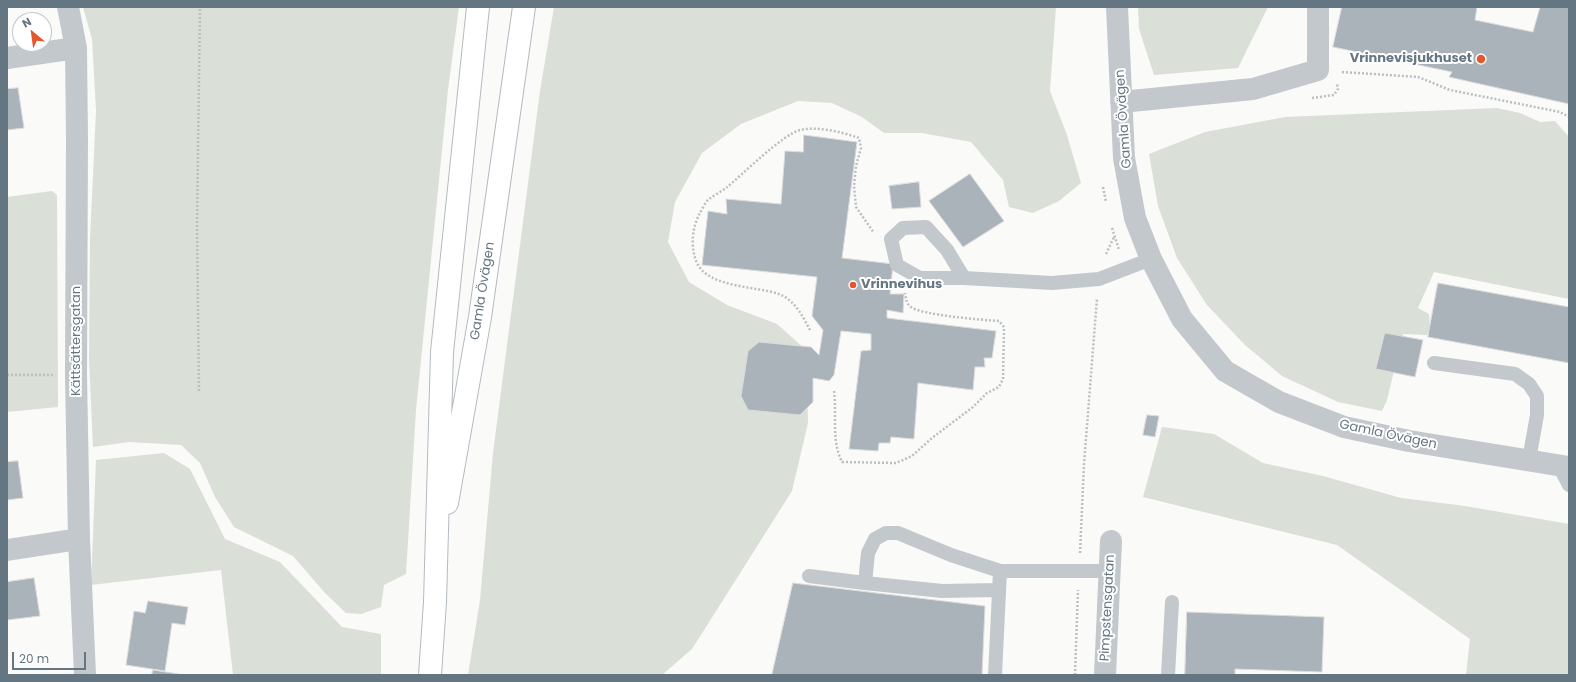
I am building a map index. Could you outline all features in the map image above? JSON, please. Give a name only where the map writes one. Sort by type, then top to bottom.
[{"type":"main road","name":"Gamla Övägen","points":[[430,675],[435,602],[434,573],[442,352],[478,7]]},
{"type":"main road","name":"Gamla Övägen","points":[[434,573],[480,317],[524,7]]},
{"type":"street","name":"Kättsättersgatan","points":[[68,7],[76,48],[76,375],[79,539],[85,675]]},
{"type":"street","name":"Gamla Övägen","points":[[1118,7],[1121,102],[1126,166],[1136,218],[1151,259],[1182,319],[1225,371],[1279,402],[1344,427],[1408,441],[1564,467]]},
{"type":"street","points":[[1121,102],[1253,89],[1318,70],[1318,7]]},
{"type":"street","points":[[7,58],[76,48]]},
{"type":"street","points":[[7,550],[79,539]]},
{"type":"street","name":"Pimpstensgatan","points":[[1105,675],[1111,541]]},
{"type":"lane","points":[[964,278],[947,250],[926,227],[903,228],[891,239],[897,265],[920,278],[964,278],[1052,284],[1099,279],[1151,259]]},
{"type":"lane","points":[[1434,364],[1515,374],[1529,384],[1536,396],[1537,415],[1529,460]]},
{"type":"lane","points":[[1564,467],[1569,485]]},
{"type":"lane","points":[[865,583],[868,553],[875,540],[886,533],[898,532],[951,555],[1000,571],[1109,571]]},
{"type":"lane","points":[[995,675],[1000,571]]},
{"type":"lane","points":[[809,576],[942,591],[998,590]]},
{"type":"lane","points":[[1168,675],[1172,602]]},
{"type":"path","points":[[199,390],[197,225],[200,7]]},
{"type":"path","points":[[1318,70],[1418,78],[1450,90],[1560,112],[1569,117]]},
{"type":"path","points":[[810,330],[793,303],[780,294],[730,284],[706,274],[698,264],[694,252],[693,235],[699,213],[708,200],[726,188],[782,140],[799,130],[823,130],[859,138],[861,148],[856,166],[854,186],[856,207],[876,236]]},
{"type":"path","points":[[1103,186],[1107,208]]},
{"type":"path","points":[[1111,223],[1114,238],[1127,267]]},
{"type":"path","points":[[834,390],[836,408],[836,450],[842,462],[881,464],[896,463],[912,456],[932,438],[973,407],[987,393],[999,387],[1003,379],[1004,327],[999,320],[933,313],[912,308],[906,303],[897,265]]},
{"type":"path","points":[[1075,675],[1084,464],[1099,279]]},
{"type":"path","points":[[7,375],[76,375]]},
{"type":"shaded area","points":[[83,7],[459,7],[448,90],[416,410],[406,574],[384,585],[381,607],[361,614],[346,613],[325,593],[293,556],[234,527],[215,497],[200,463],[181,445],[129,442],[93,447],[89,358],[90,240],[96,110],[92,39]]},
{"type":"shaded area","points":[[554,7],[1056,7],[1050,91],[1067,135],[1081,183],[1059,201],[1033,213],[1009,207],[1003,180],[971,142],[922,133],[884,133],[862,117],[832,103],[798,101],[741,124],[702,153],[675,202],[668,242],[689,282],[727,305],[777,324],[806,350],[808,423],[792,491],[692,649],[662,675],[468,675],[480,600],[493,453],[540,91]]},
{"type":"shaded area","points":[[1138,7],[1268,7],[1238,68],[1154,75],[1139,29]]},
{"type":"shaded area","points":[[1497,108],[1520,113],[1540,122],[1555,121],[1569,137],[1569,299],[1434,272],[1418,308],[1429,314],[1430,329],[1427,335],[1403,334],[1387,400],[1382,411],[1338,402],[1282,376],[1245,345],[1207,305],[1177,258],[1158,206],[1149,154],[1205,132],[1285,117]]},
{"type":"shaded area","points":[[52,191],[57,195],[58,407],[7,412],[7,197]]},
{"type":"shaded area","points":[[1162,427],[1214,434],[1263,463],[1323,476],[1401,498],[1465,506],[1569,524],[1569,675],[1466,675],[1470,639],[1337,545],[1143,497]]},
{"type":"shaded area","points":[[164,453],[190,469],[225,539],[280,562],[342,627],[381,634],[381,675],[233,675],[221,570],[91,585],[96,460]]},
{"type":"building","name":"Vrinnevisjukhuset","points":[[1342,7],[1477,7],[1475,20],[1533,32],[1540,7],[1569,7],[1569,104],[1449,77],[1452,72],[1333,47]]},
{"type":"building","points":[[18,88],[24,128],[7,130],[7,89]]},
{"type":"building","name":"Vrinnevihus","points":[[804,135],[857,142],[842,258],[893,264],[890,294],[904,294],[903,313],[887,310],[887,318],[996,331],[992,358],[984,358],[985,367],[975,367],[973,390],[918,383],[914,439],[891,437],[890,443],[879,443],[878,451],[849,449],[861,351],[871,350],[871,334],[841,331],[834,375],[829,381],[813,378],[813,402],[800,415],[748,410],[741,396],[748,351],[759,342],[811,347],[819,355],[823,330],[812,316],[817,277],[702,265],[708,211],[727,214],[726,199],[781,204],[785,151],[803,152]]},
{"type":"building","points":[[970,174],[1004,221],[963,247],[929,201]]},
{"type":"building","points":[[919,182],[921,207],[892,209],[889,186]]},
{"type":"building","points":[[1438,283],[1569,307],[1569,363],[1428,337]]},
{"type":"building","points":[[1385,333],[1423,340],[1415,377],[1376,369]]},
{"type":"building","points":[[1147,415],[1159,416],[1155,437],[1143,435]]},
{"type":"building","points":[[18,461],[23,498],[7,500],[7,462]]},
{"type":"building","points":[[34,578],[40,616],[7,620],[7,582]]},
{"type":"building","points":[[793,583],[985,606],[982,675],[772,675]]},
{"type":"building","points":[[148,601],[188,607],[185,625],[172,623],[165,671],[126,665],[134,611],[145,613]]},
{"type":"building","points":[[1187,612],[1324,617],[1322,672],[1235,669],[1235,675],[1185,675]]},
{"type":"building","points":[[153,670],[185,675],[152,675]]},
{"type":"place","name":"Vrinnevisjukhuset","points":[[1481,59]]},
{"type":"place","name":"Vrinnevihus","points":[[853,285]]}]
